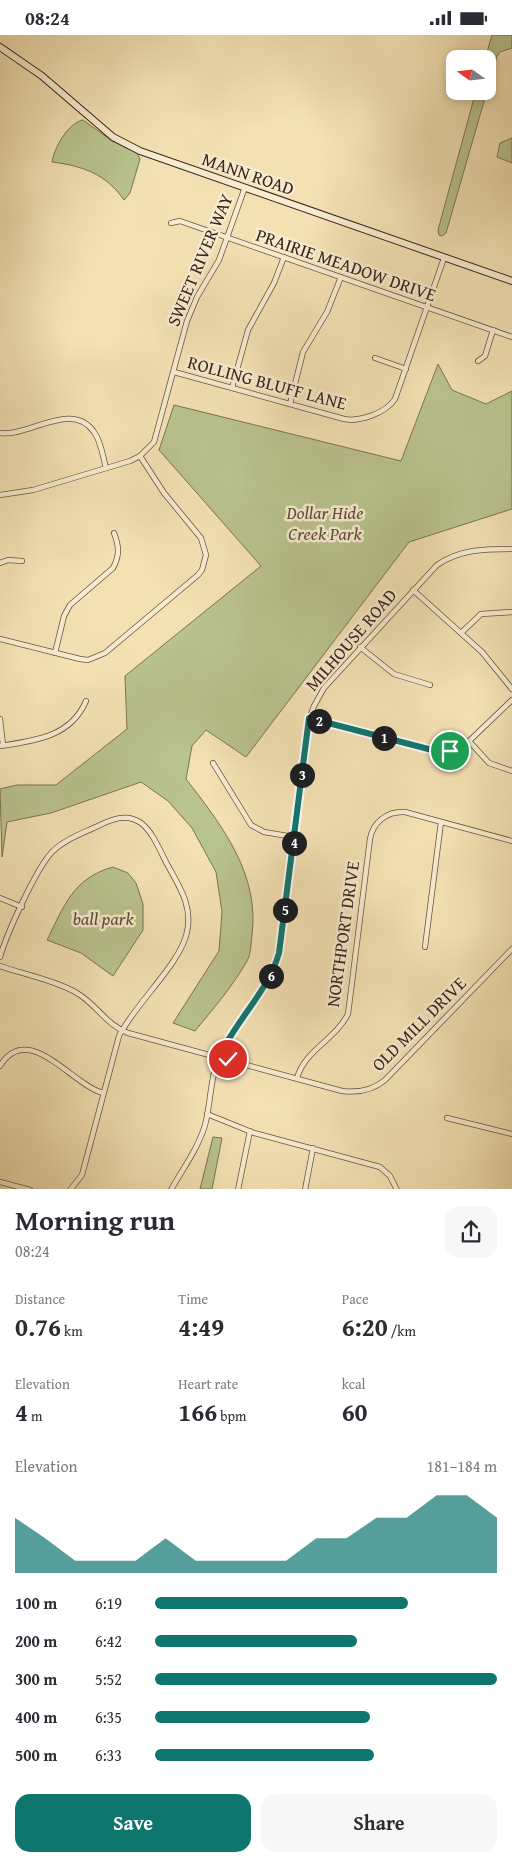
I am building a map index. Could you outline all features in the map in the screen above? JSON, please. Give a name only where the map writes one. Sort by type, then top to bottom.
[{"type":"main road","name":"MANN ROAD","points":[[0,47],[42,75],[108,133],[126,145],[244,189],[512,281]]},
{"type":"street","name":"SWEET RIVER WAY","points":[[140,456],[154,442],[159,430],[192,307],[218,260],[244,189]]},
{"type":"street","name":"PRAIRIE MEADOW DRIVE","points":[[171,223],[180,221],[512,337]]},
{"type":"street","points":[[232,388],[248,330],[274,283],[284,257]]},
{"type":"street","points":[[375,358],[406,369],[444,258]]},
{"type":"street","points":[[290,404],[303,352],[327,312],[341,277]]},
{"type":"street","points":[[478,361],[485,356],[493,331]]},
{"type":"street","name":"ROLLING BLUFF LANE","points":[[174,372],[352,420],[363,418],[393,402],[406,369]]},
{"type":"street","points":[[0,433],[13,433],[64,419],[83,422],[95,432],[106,468]]},
{"type":"street","points":[[0,495],[33,490],[140,456],[159,487],[201,538],[206,555],[202,570],[105,653],[88,660],[0,639]]},
{"type":"street","points":[[55,653],[64,616],[70,605],[113,568],[117,560],[118,546],[114,533]]},
{"type":"street","name":"MILHOUSE ROAD","points":[[171,1189],[198,1144],[207,1114],[219,1057],[233,1030],[267,984],[276,963],[281,945],[309,718],[324,687],[428,572],[451,557],[477,550],[512,549]]},
{"type":"street","points":[[0,563],[8,560],[22,561]]},
{"type":"street","points":[[413,590],[482,652],[512,689]]},
{"type":"street","points":[[461,633],[481,615],[492,612],[512,612]]},
{"type":"street","points":[[360,647],[394,674],[430,685]]},
{"type":"street","points":[[309,718],[436,751],[453,751],[469,741],[512,700]]},
{"type":"street","points":[[0,719],[2,745],[39,740],[51,736],[81,712],[86,701]]},
{"type":"street","points":[[469,741],[492,765],[512,771]]},
{"type":"street","points":[[213,763],[253,826],[266,833],[294,837]]},
{"type":"street","name":"NORTHPORT DRIVE","points":[[297,1078],[305,1060],[342,1025],[348,1014],[371,834],[381,819],[396,812],[441,822]]},
{"type":"street","points":[[0,957],[5,940],[46,859],[60,845],[114,819],[130,818],[140,822],[149,832],[185,896],[189,921],[188,931],[181,949],[122,1030],[103,1093],[82,1175],[73,1189]]},
{"type":"street","points":[[425,947],[441,822],[512,841]]},
{"type":"street","points":[[0,899],[22,907]]},
{"type":"street","name":"OLD MILL DRIVE","points":[[0,966],[73,991],[86,1000],[109,1023],[122,1030],[348,1092],[363,1091],[380,1084],[512,949]]},
{"type":"street","points":[[0,1066],[10,1054],[20,1050],[31,1049],[42,1053],[87,1087],[103,1093]]},
{"type":"street","points":[[207,1114],[250,1131],[380,1167],[390,1175],[397,1189]]},
{"type":"street","points":[[447,1118],[512,1133]]},
{"type":"street","points":[[238,1189],[250,1131]]},
{"type":"street","points":[[304,1189],[313,1148]]},
{"type":"street","points":[[0,1182],[30,1189]]},
{"type":"green space","points":[[492,35],[512,35],[512,48],[500,52],[496,60],[496,50],[488,50]]},
{"type":"green space","points":[[474,100],[484,100],[446,233],[442,236],[439,235],[438,230]]},
{"type":"green space","points":[[83,120],[112,141],[137,153],[140,159],[130,193],[124,200],[110,184],[93,173],[74,166],[52,162],[53,156],[67,131],[77,122]]},
{"type":"green space","points":[[512,138],[512,163],[497,157],[500,143]]},
{"type":"green space","name":"Dollar Hide Creek Park","points":[[438,364],[452,390],[486,404],[512,391],[512,509],[409,542],[246,757],[206,730],[192,746],[186,779],[224,832],[244,871],[250,891],[253,913],[252,935],[247,961],[216,1006],[195,1031],[173,1023],[219,951],[222,912],[216,872],[192,828],[168,801],[141,782],[51,813],[7,822],[2,857],[0,789],[17,785],[56,785],[127,729],[125,676],[261,566],[159,450],[174,405],[401,461]]},
{"type":"green space","name":"ball park","points":[[113,867],[128,873],[136,883],[143,904],[143,930],[113,976],[81,953],[47,940],[65,905],[79,886],[88,878]]},
{"type":"green space","points":[[213,1137],[222,1138],[212,1189],[200,1189]]},
{"type":"route","points":[[228,1059],[219,1057],[229,1037],[267,984],[273,973],[281,945],[309,718],[436,751],[450,751]]}]
